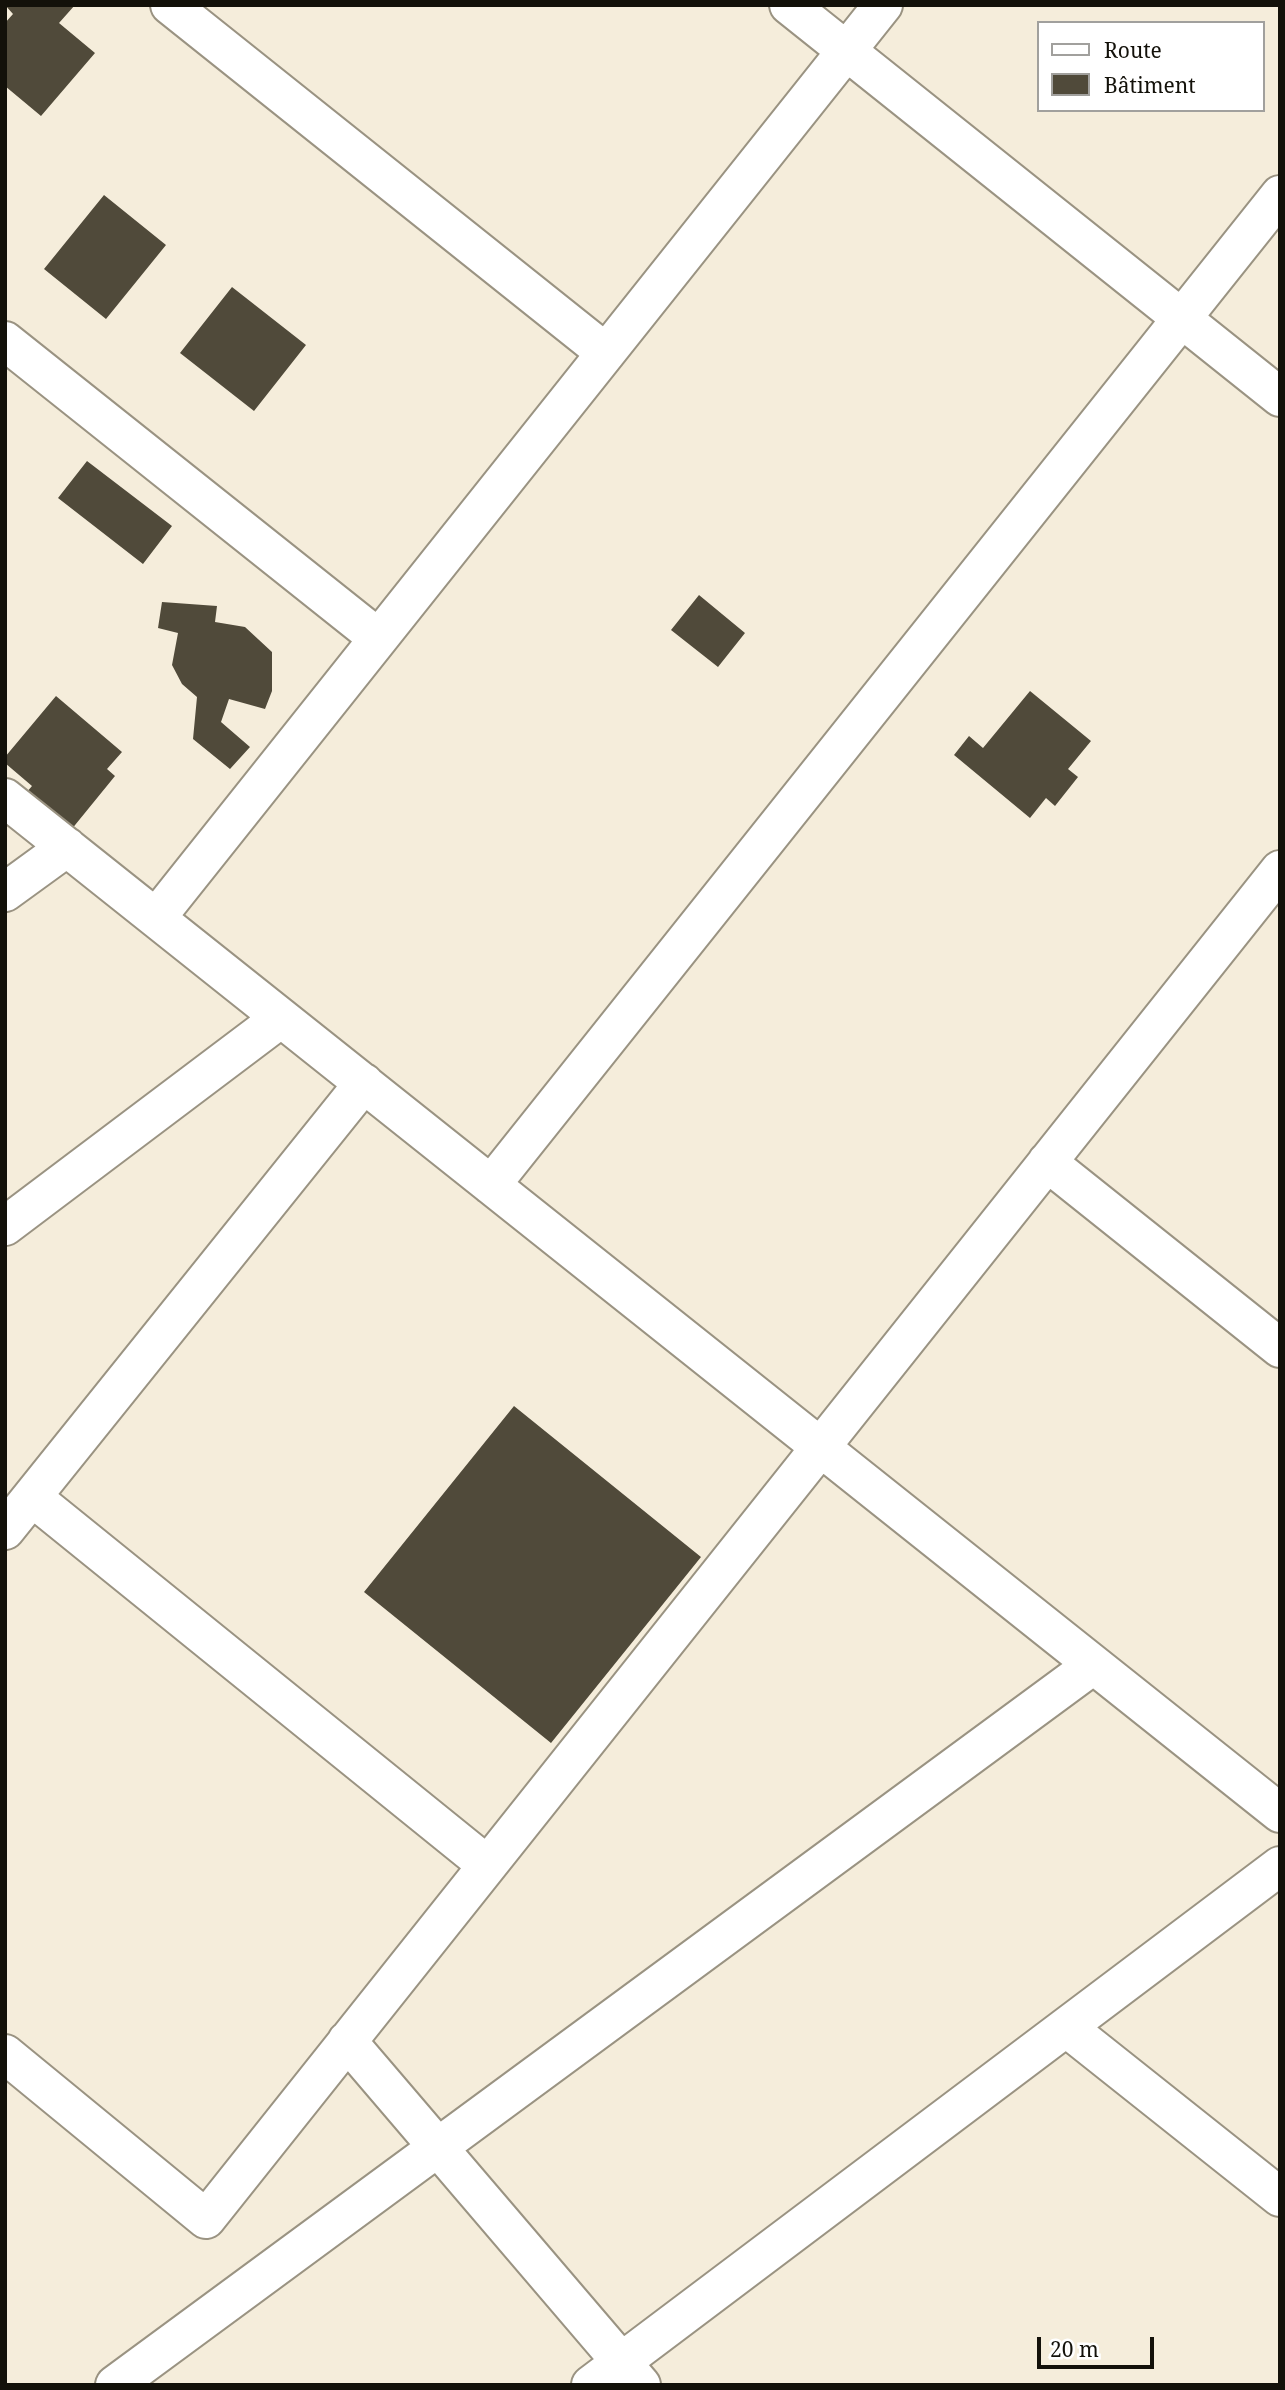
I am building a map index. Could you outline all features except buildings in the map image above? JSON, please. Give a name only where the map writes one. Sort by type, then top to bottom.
[{"type":"street","points":[[170,5],[606,353]]},
{"type":"street","points":[[789,5],[1280,397]]},
{"type":"street","points":[[156,918],[883,5]]},
{"type":"street","points":[[491,1185],[1280,195]]},
{"type":"street","points":[[5,341],[378,638]]},
{"type":"street","points":[[5,798],[1280,1813]]},
{"type":"street","points":[[5,891],[67,847]]},
{"type":"street","points":[[5,2054],[206,2219],[1280,870]]},
{"type":"street","points":[[5,1226],[281,1018]]},
{"type":"street","points":[[5,1530],[364,1083]]},
{"type":"street","points":[[1047,1162],[1280,1348]]},
{"type":"street","points":[[32,1497],[487,1865]]},
{"type":"street","points":[[115,2385],[1093,1665]]},
{"type":"street","points":[[592,2385],[631,2373],[1066,2027],[1280,1866]]},
{"type":"street","points":[[1066,2027],[1280,2197]]},
{"type":"street","points":[[347,2041],[631,2373]]}]
